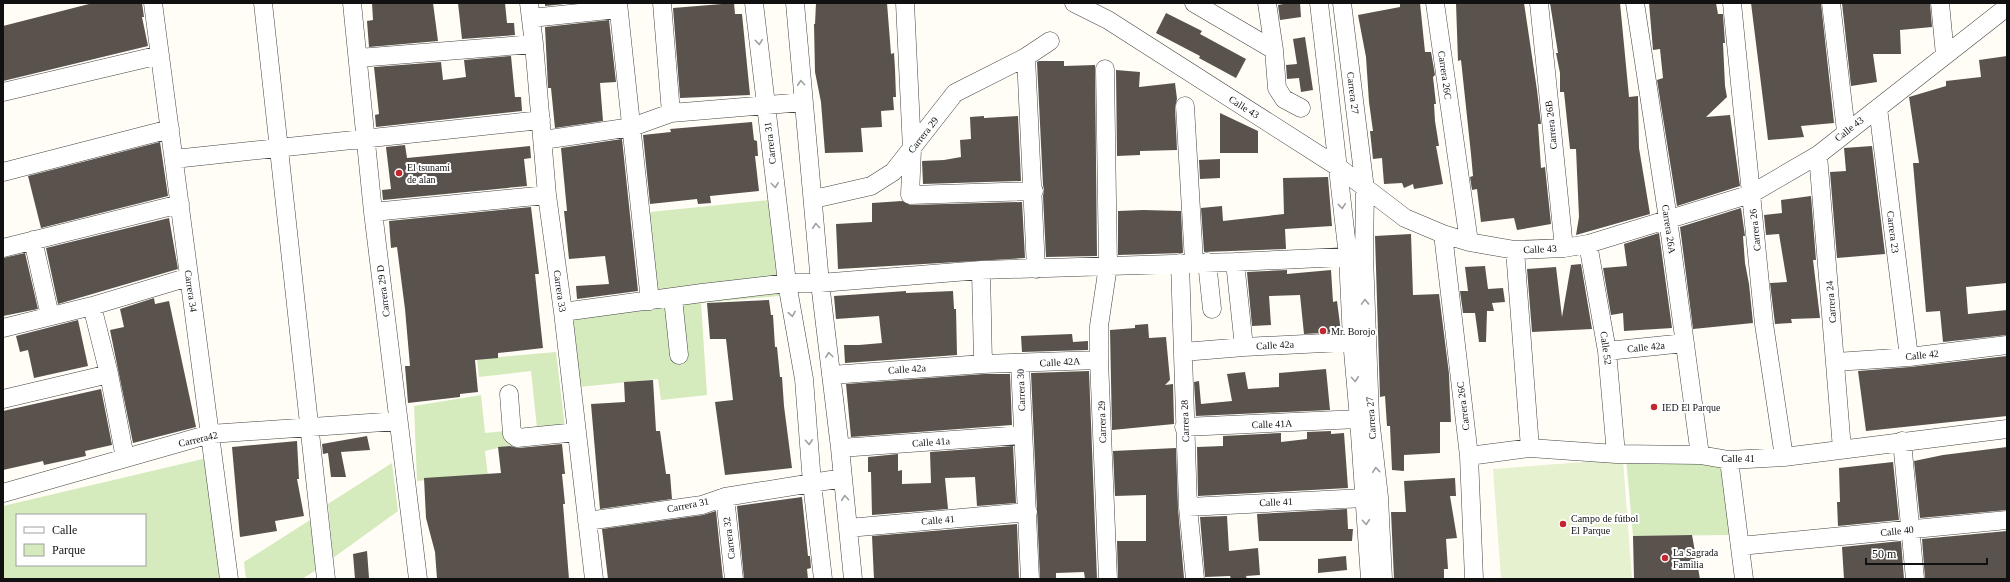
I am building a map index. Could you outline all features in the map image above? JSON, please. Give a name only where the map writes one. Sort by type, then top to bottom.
[{"type":"street","name":"Carrera 34","points":[[153,3],[229,579]]},
{"type":"street","points":[[263,3],[326,579]]},
{"type":"street","name":"Carrera 29 D","points":[[352,3],[373,212],[418,579]]},
{"type":"street","points":[[662,3],[671,113]]},
{"type":"street","name":"Carrera 31","points":[[754,3],[787,283],[804,379],[812,483],[823,579]]},
{"type":"street","points":[[795,3],[802,102],[814,199],[820,283],[840,448],[853,579]]},
{"type":"street","points":[[905,3],[912,150],[910,195],[1034,191]]},
{"type":"street","name":"Calle 43","points":[[1074,3],[1108,20],[1338,167],[1405,218],[1443,234],[1469,242],[1515,250],[1564,248],[1588,244],[1751,194],[1818,155],[1846,131],[1878,108],[2007,7]]},
{"type":"street","points":[[1194,3],[1274,50]]},
{"type":"street","points":[[1267,3],[1274,50],[1277,88],[1284,99],[1301,108]]},
{"type":"street","name":"Carrera 27","points":[[1319,3],[1338,167],[1356,256],[1359,340],[1359,419],[1370,579]]},
{"type":"street","name":"Carrera 27","points":[[1342,3],[1365,189],[1356,256]]},
{"type":"street","name":"Carrera 26C","points":[[1435,3],[1469,242]]},
{"type":"street","name":"Carrera 26B","points":[[1539,3],[1564,248]]},
{"type":"street","name":"Carrera 26A","points":[[1635,3],[1668,219],[1700,455]]},
{"type":"street","name":"Carrera 26","points":[[1732,3],[1764,324],[1784,457]]},
{"type":"street","points":[[1830,3],[1846,131]]},
{"type":"street","points":[[1940,3],[1945,55]]},
{"type":"street","points":[[530,10],[618,6],[650,301]]},
{"type":"street","name":"Carrera 33","points":[[530,10],[547,195],[563,312],[594,579]]},
{"type":"street","name":"Carrera 29","points":[[814,199],[870,186],[893,172],[912,150],[955,93],[1026,57],[1050,41]]},
{"type":"street","points":[[358,58],[534,44]]},
{"type":"street","points":[[3,92],[160,56]]},
{"type":"street","points":[[1026,57],[1034,191],[1036,268]]},
{"type":"street","name":"Carrera 29","points":[[1105,69],[1108,266],[1099,326],[1099,360],[1108,579]]},
{"type":"street","points":[[1329,86],[1352,83]]},
{"type":"street","points":[[543,140],[632,126],[671,113],[802,102]]},
{"type":"street","name":"Carrera 28","points":[[1185,106],[1194,263],[1183,352],[1184,427],[1188,507],[1195,579]]},
{"type":"street","name":"Carrera 23","points":[[1878,108],[1909,357]]},
{"type":"street","points":[[174,159],[366,140],[541,120]]},
{"type":"street","points":[[3,172],[170,129]]},
{"type":"street","name":"Carrera 24","points":[[1818,155],[1842,449]]},
{"type":"street","points":[[373,212],[547,195]]},
{"type":"street","points":[[3,248],[180,204]]},
{"type":"street","name":"Carrera 26C","points":[[1443,234],[1469,456],[1474,579]]},
{"type":"street","points":[[34,240],[50,316]]},
{"type":"street","name":"Calle 52","points":[[1588,244],[1607,351],[1616,454]]},
{"type":"street","points":[[1515,250],[1530,448]]},
{"type":"street","points":[[563,312],[787,283],[820,283],[981,270],[1235,262],[1356,256]]},
{"type":"street","points":[[1235,262],[1244,346]]},
{"type":"street","points":[[1194,263],[1212,310]]},
{"type":"street","points":[[981,270],[983,364]]},
{"type":"street","points":[[3,328],[92,306],[189,277]]},
{"type":"street","points":[[673,298],[679,355]]},
{"type":"street","points":[[92,306],[109,374],[125,458]]},
{"type":"street","name":"Carrera 27","points":[[1359,340],[1379,497],[1383,579]]},
{"type":"street","name":"Calle 42a","points":[[1183,352],[1244,346],[1359,340]]},
{"type":"street","name":"Calle 42a","points":[[1607,351],[1685,343]]},
{"type":"street","name":"Calle 42","points":[[1836,362],[1909,357],[2007,345]]},
{"type":"street","name":"Calle 42A","points":[[1020,364],[1099,360]]},
{"type":"street","name":"Calle 42a","points":[[831,375],[983,364]]},
{"type":"street","name":"Carrera 30","points":[[983,364],[1020,364],[1022,435],[1028,512],[1030,579]]},
{"type":"street","points":[[3,399],[109,374]]},
{"type":"street","points":[[509,394],[512,434],[517,438],[577,432]]},
{"type":"street","name":"Calle 41A","points":[[1184,427],[1359,419]]},
{"type":"street","name":"Carrera42","points":[[3,493],[210,434],[398,421]]},
{"type":"street","name":"Calle 41","points":[[1469,456],[1530,448],[1616,454],[1700,455],[1729,460],[1784,457],[2007,429]]},
{"type":"street","name":"Calle 41a","points":[[840,448],[1022,435]]},
{"type":"street","points":[[1902,441],[1915,579]]},
{"type":"street","points":[[1729,460],[1744,579]]},
{"type":"street","name":"Carrera 31","points":[[587,521],[702,505],[725,497],[843,478]]},
{"type":"street","name":"Carrera 32","points":[[725,497],[734,579]]},
{"type":"street","name":"Calle 41","points":[[1188,507],[1364,498]]},
{"type":"street","name":"Calle 41","points":[[848,528],[1028,512]]},
{"type":"street","name":"Calle 40","points":[[1740,546],[2007,520]]},
{"type":"green space","points":[[769,200],[779,296],[701,303],[707,395],[661,400],[658,379],[579,387],[571,304],[648,296],[640,213]]},
{"type":"green space","points":[[556,352],[565,428],[529,441],[485,451],[488,476],[417,481],[414,406],[481,395],[485,433],[537,428],[531,371],[479,377],[477,359]]},
{"type":"green space","points":[[207,458],[221,579],[3,579],[3,506]]},
{"type":"green space","points":[[1626,458],[1725,463],[1732,535],[1633,536]]},
{"type":"green space","name":"Campo de fútbol El Parque","points":[[1623,459],[1632,579],[1501,579],[1493,469]]},
{"type":"green space","points":[[392,463],[398,511],[333,558],[328,504]]},
{"type":"green space","points":[[310,520],[316,570],[302,579],[246,579],[244,562]]},
{"type":"building","points":[[93,3],[142,3],[144,17],[142,17],[148,46],[3,81],[3,26]]},
{"type":"building","points":[[372,3],[433,3],[438,41],[369,47],[367,21],[373,20]]},
{"type":"building","points":[[458,3],[505,3],[507,23],[514,23],[515,35],[462,39]]},
{"type":"building","points":[[545,3],[574,3],[545,6]]},
{"type":"building","points":[[734,3],[735,14],[742,14],[750,95],[680,98],[673,8]]},
{"type":"building","points":[[816,3],[887,3],[891,54],[894,53],[896,97],[893,97],[894,110],[881,111],[882,127],[861,128],[863,152],[825,153],[821,102],[815,72],[814,24]]},
{"type":"building","points":[[1300,3],[1301,17],[1280,20],[1278,5]]},
{"type":"building","points":[[1400,3],[1420,3],[1425,52],[1431,52],[1435,75],[1433,77],[1436,104],[1434,104],[1439,146],[1436,146],[1443,184],[1414,189],[1413,184],[1404,188],[1402,183],[1384,184],[1382,158],[1373,159],[1370,131],[1373,131],[1369,102],[1366,57],[1358,15],[1400,7]]},
{"type":"building","points":[[1456,3],[1524,3],[1541,124],[1538,124],[1541,168],[1545,167],[1551,224],[1517,230],[1514,218],[1481,222],[1477,189],[1472,190],[1470,177],[1473,176],[1461,60],[1458,61]]},
{"type":"building","points":[[1550,3],[1620,3],[1629,97],[1638,96],[1639,148],[1650,214],[1576,235],[1579,217],[1576,149],[1570,149],[1564,92],[1560,92],[1560,73],[1556,53],[1558,53]]},
{"type":"building","points":[[1649,3],[1716,3],[1718,14],[1723,14],[1725,86],[1727,97],[1706,117],[1730,115],[1740,186],[1677,206],[1657,80],[1663,78],[1660,49],[1653,50]]},
{"type":"building","points":[[1751,3],[1821,3],[1834,123],[1801,126],[1804,137],[1768,140]]},
{"type":"building","points":[[1842,3],[1930,3],[1932,27],[1900,30],[1901,54],[1873,54],[1877,82],[1851,86]]},
{"type":"building","points":[[1166,13],[1202,31],[1200,34],[1246,59],[1236,78],[1199,58],[1200,56],[1156,33]]},
{"type":"building","points":[[609,20],[616,82],[600,83],[603,121],[555,128],[551,88],[548,88],[545,27]]},
{"type":"building","points":[[1305,37],[1313,90],[1301,92],[1299,78],[1287,79],[1286,65],[1297,64],[1293,39]]},
{"type":"building","points":[[511,56],[515,97],[521,97],[522,111],[376,127],[375,115],[379,114],[374,67],[441,62],[443,80],[466,77],[464,60]]},
{"type":"building","points":[[2007,56],[2007,283],[1966,287],[1968,314],[2007,310],[2007,335],[1943,342],[1940,311],[1926,312],[1913,163],[1919,163],[1909,97],[1946,86],[1946,81],[1981,77],[1979,60]]},
{"type":"building","points":[[1064,61],[1064,66],[1095,65],[1097,256],[1046,257],[1037,62]]},
{"type":"building","points":[[1116,70],[1140,72],[1139,87],[1175,83],[1177,99],[1175,107],[1177,150],[1140,151],[1140,155],[1117,156]]},
{"type":"building","points":[[1220,113],[1258,131],[1258,153],[1220,153]]},
{"type":"building","points":[[984,116],[984,118],[1018,116],[1021,181],[923,184],[922,161],[944,160],[961,157],[960,140],[971,139],[970,117]]},
{"type":"building","points":[[752,122],[754,140],[757,141],[758,156],[755,156],[759,191],[710,196],[711,203],[698,204],[697,199],[650,204],[643,135],[671,132],[670,129]]},
{"type":"building","points":[[622,139],[638,291],[577,299],[576,286],[609,284],[605,256],[569,259],[564,211],[567,211],[561,148]]},
{"type":"building","points":[[160,142],[168,196],[41,228],[28,176]]},
{"type":"building","points":[[405,145],[407,158],[530,146],[531,158],[524,159],[527,186],[383,200],[382,190],[391,189],[386,147]]},
{"type":"building","points":[[1872,146],[1885,254],[1837,258],[1830,172],[1846,171],[1844,148]]},
{"type":"building","points":[[1220,159],[1220,178],[1200,179],[1199,160]]},
{"type":"building","points":[[1328,177],[1332,226],[1285,229],[1286,249],[1204,252],[1201,208],[1222,206],[1223,221],[1284,214],[1283,178]]},
{"type":"building","points":[[1811,196],[1816,260],[1813,260],[1820,318],[1791,319],[1792,323],[1775,324],[1770,283],[1787,282],[1779,234],[1766,235],[1764,215],[1782,213],[1781,200]]},
{"type":"building","points":[[902,201],[910,205],[1022,202],[1025,258],[838,269],[836,224],[872,222],[872,203]]},
{"type":"building","points":[[531,207],[539,274],[535,274],[543,348],[498,353],[498,358],[475,360],[478,392],[460,394],[460,397],[408,403],[405,366],[410,366],[405,309],[397,247],[391,248],[389,221]]},
{"type":"building","points":[[1741,208],[1745,236],[1743,236],[1745,263],[1753,323],[1693,329],[1680,227]]},
{"type":"building","points":[[1118,211],[1181,211],[1183,253],[1118,255]]},
{"type":"building","points":[[169,218],[178,269],[58,304],[46,248]]},
{"type":"building","points":[[1659,233],[1672,328],[1624,331],[1623,313],[1611,315],[1603,268],[1627,266],[1624,244]]},
{"type":"building","points":[[1411,234],[1413,295],[1439,294],[1449,374],[1451,422],[1440,422],[1440,453],[1404,455],[1404,471],[1392,470],[1390,426],[1387,426],[1385,396],[1380,397],[1375,236]]},
{"type":"building","points":[[25,253],[38,309],[3,316],[3,258]]},
{"type":"building","points":[[1581,264],[1592,329],[1532,332],[1527,269],[1556,267],[1562,317],[1571,265]]},
{"type":"building","points":[[1485,266],[1488,289],[1503,288],[1505,302],[1492,303],[1494,311],[1487,311],[1486,342],[1479,342],[1475,313],[1463,313],[1460,291],[1468,291],[1465,267]]},
{"type":"building","points":[[1287,270],[1287,274],[1331,270],[1333,302],[1337,301],[1341,332],[1304,334],[1300,295],[1269,296],[1271,325],[1252,326],[1247,272]]},
{"type":"building","points":[[906,291],[906,293],[953,291],[954,309],[956,309],[957,355],[845,363],[844,345],[882,343],[879,316],[836,319],[834,296]]},
{"type":"building","points":[[154,298],[155,304],[169,301],[196,427],[133,443],[110,330],[124,327],[120,309]]},
{"type":"building","points":[[769,300],[771,315],[773,315],[775,347],[777,347],[780,377],[782,377],[792,468],[725,475],[715,402],[733,400],[726,339],[710,339],[707,303]]},
{"type":"building","points":[[78,320],[88,366],[34,378],[28,350],[20,352],[16,336]]},
{"type":"building","points":[[1148,324],[1149,338],[1166,337],[1170,380],[1165,385],[1173,384],[1174,424],[1112,430],[1110,330],[1135,328],[1135,325]]},
{"type":"building","points":[[1072,334],[1073,342],[1088,341],[1088,350],[1022,352],[1021,336]]},
{"type":"building","points":[[2007,356],[2007,416],[1866,431],[1858,371],[1910,367]]},
{"type":"building","points":[[1326,369],[1330,410],[1196,416],[1194,382],[1199,381],[1201,404],[1232,401],[1227,374],[1245,372],[1248,389],[1279,387],[1279,373]]},
{"type":"building","points":[[1089,371],[1097,579],[1085,579],[1084,572],[1056,573],[1056,579],[1040,579],[1031,373]]},
{"type":"building","points":[[984,374],[1010,374],[1012,425],[851,437],[846,384]]},
{"type":"building","points":[[653,380],[656,431],[660,431],[666,474],[670,474],[672,499],[600,509],[591,404],[625,402],[624,382]]},
{"type":"building","points":[[101,389],[112,445],[85,451],[86,456],[44,465],[43,461],[3,470],[3,411]]},
{"type":"building","points":[[1331,431],[1331,434],[1344,433],[1348,488],[1198,496],[1197,447],[1223,446],[1223,436],[1281,433],[1281,442],[1307,439],[1307,432]]},
{"type":"building","points":[[367,436],[370,450],[341,452],[346,477],[331,477],[328,453],[323,454],[322,444]]},
{"type":"building","points":[[297,441],[299,479],[297,479],[304,516],[275,521],[277,531],[240,537],[232,447]]},
{"type":"building","points":[[562,444],[565,474],[562,474],[565,504],[563,504],[569,579],[437,579],[435,552],[426,518],[424,478],[501,473],[498,447],[510,446],[518,448]]},
{"type":"building","points":[[1013,446],[1016,503],[977,506],[975,477],[945,478],[948,509],[872,515],[871,472],[868,472],[868,457],[898,454],[898,471],[902,470],[902,484],[931,483],[930,452]]},
{"type":"building","points":[[2007,447],[2007,510],[1920,518],[1914,461],[1943,455]]},
{"type":"building","points":[[1176,448],[1178,508],[1184,578],[1118,579],[1117,541],[1146,541],[1146,495],[1115,496],[1113,451]]},
{"type":"building","points":[[1893,462],[1899,520],[1838,526],[1837,502],[1840,502],[1839,468]]},
{"type":"building","points":[[1455,478],[1456,496],[1450,496],[1457,538],[1446,539],[1448,569],[1444,569],[1444,579],[1394,579],[1391,512],[1406,512],[1404,481]]},
{"type":"building","points":[[802,497],[808,556],[810,556],[811,568],[807,569],[808,579],[744,579],[737,506]]},
{"type":"building","points":[[1347,509],[1348,529],[1353,529],[1352,541],[1259,541],[1257,514]]},
{"type":"building","points":[[716,511],[723,579],[608,579],[602,529],[703,515]]},
{"type":"building","points":[[1227,516],[1229,551],[1258,548],[1260,575],[1246,576],[1247,579],[1231,579],[1230,576],[1205,577],[1200,517]]},
{"type":"building","points":[[1017,524],[1019,579],[874,579],[872,536]]},
{"type":"building","points":[[2007,531],[2007,579],[1925,579],[1922,539]]},
{"type":"building","name":"La Sagrada Familia","points":[[1692,535],[1700,579],[1634,579],[1633,536]]},
{"type":"building","points":[[1901,541],[1904,579],[1844,579],[1842,547]]},
{"type":"building","points":[[367,551],[369,578],[355,579],[353,554]]},
{"type":"building","points":[[1346,556],[1347,570],[1318,573],[1318,559]]},
{"type":"place","name":"El tsunami de alan","points":[[399,173]]},
{"type":"place","name":"Mr. Borojo","points":[[1323,331]]},
{"type":"place","name":"IED El Parque","points":[[1654,407]]},
{"type":"place","name":"Campo de fútbol El Parque","points":[[1563,524]]},
{"type":"place","name":"La Sagrada Familia","points":[[1665,558]]}]
